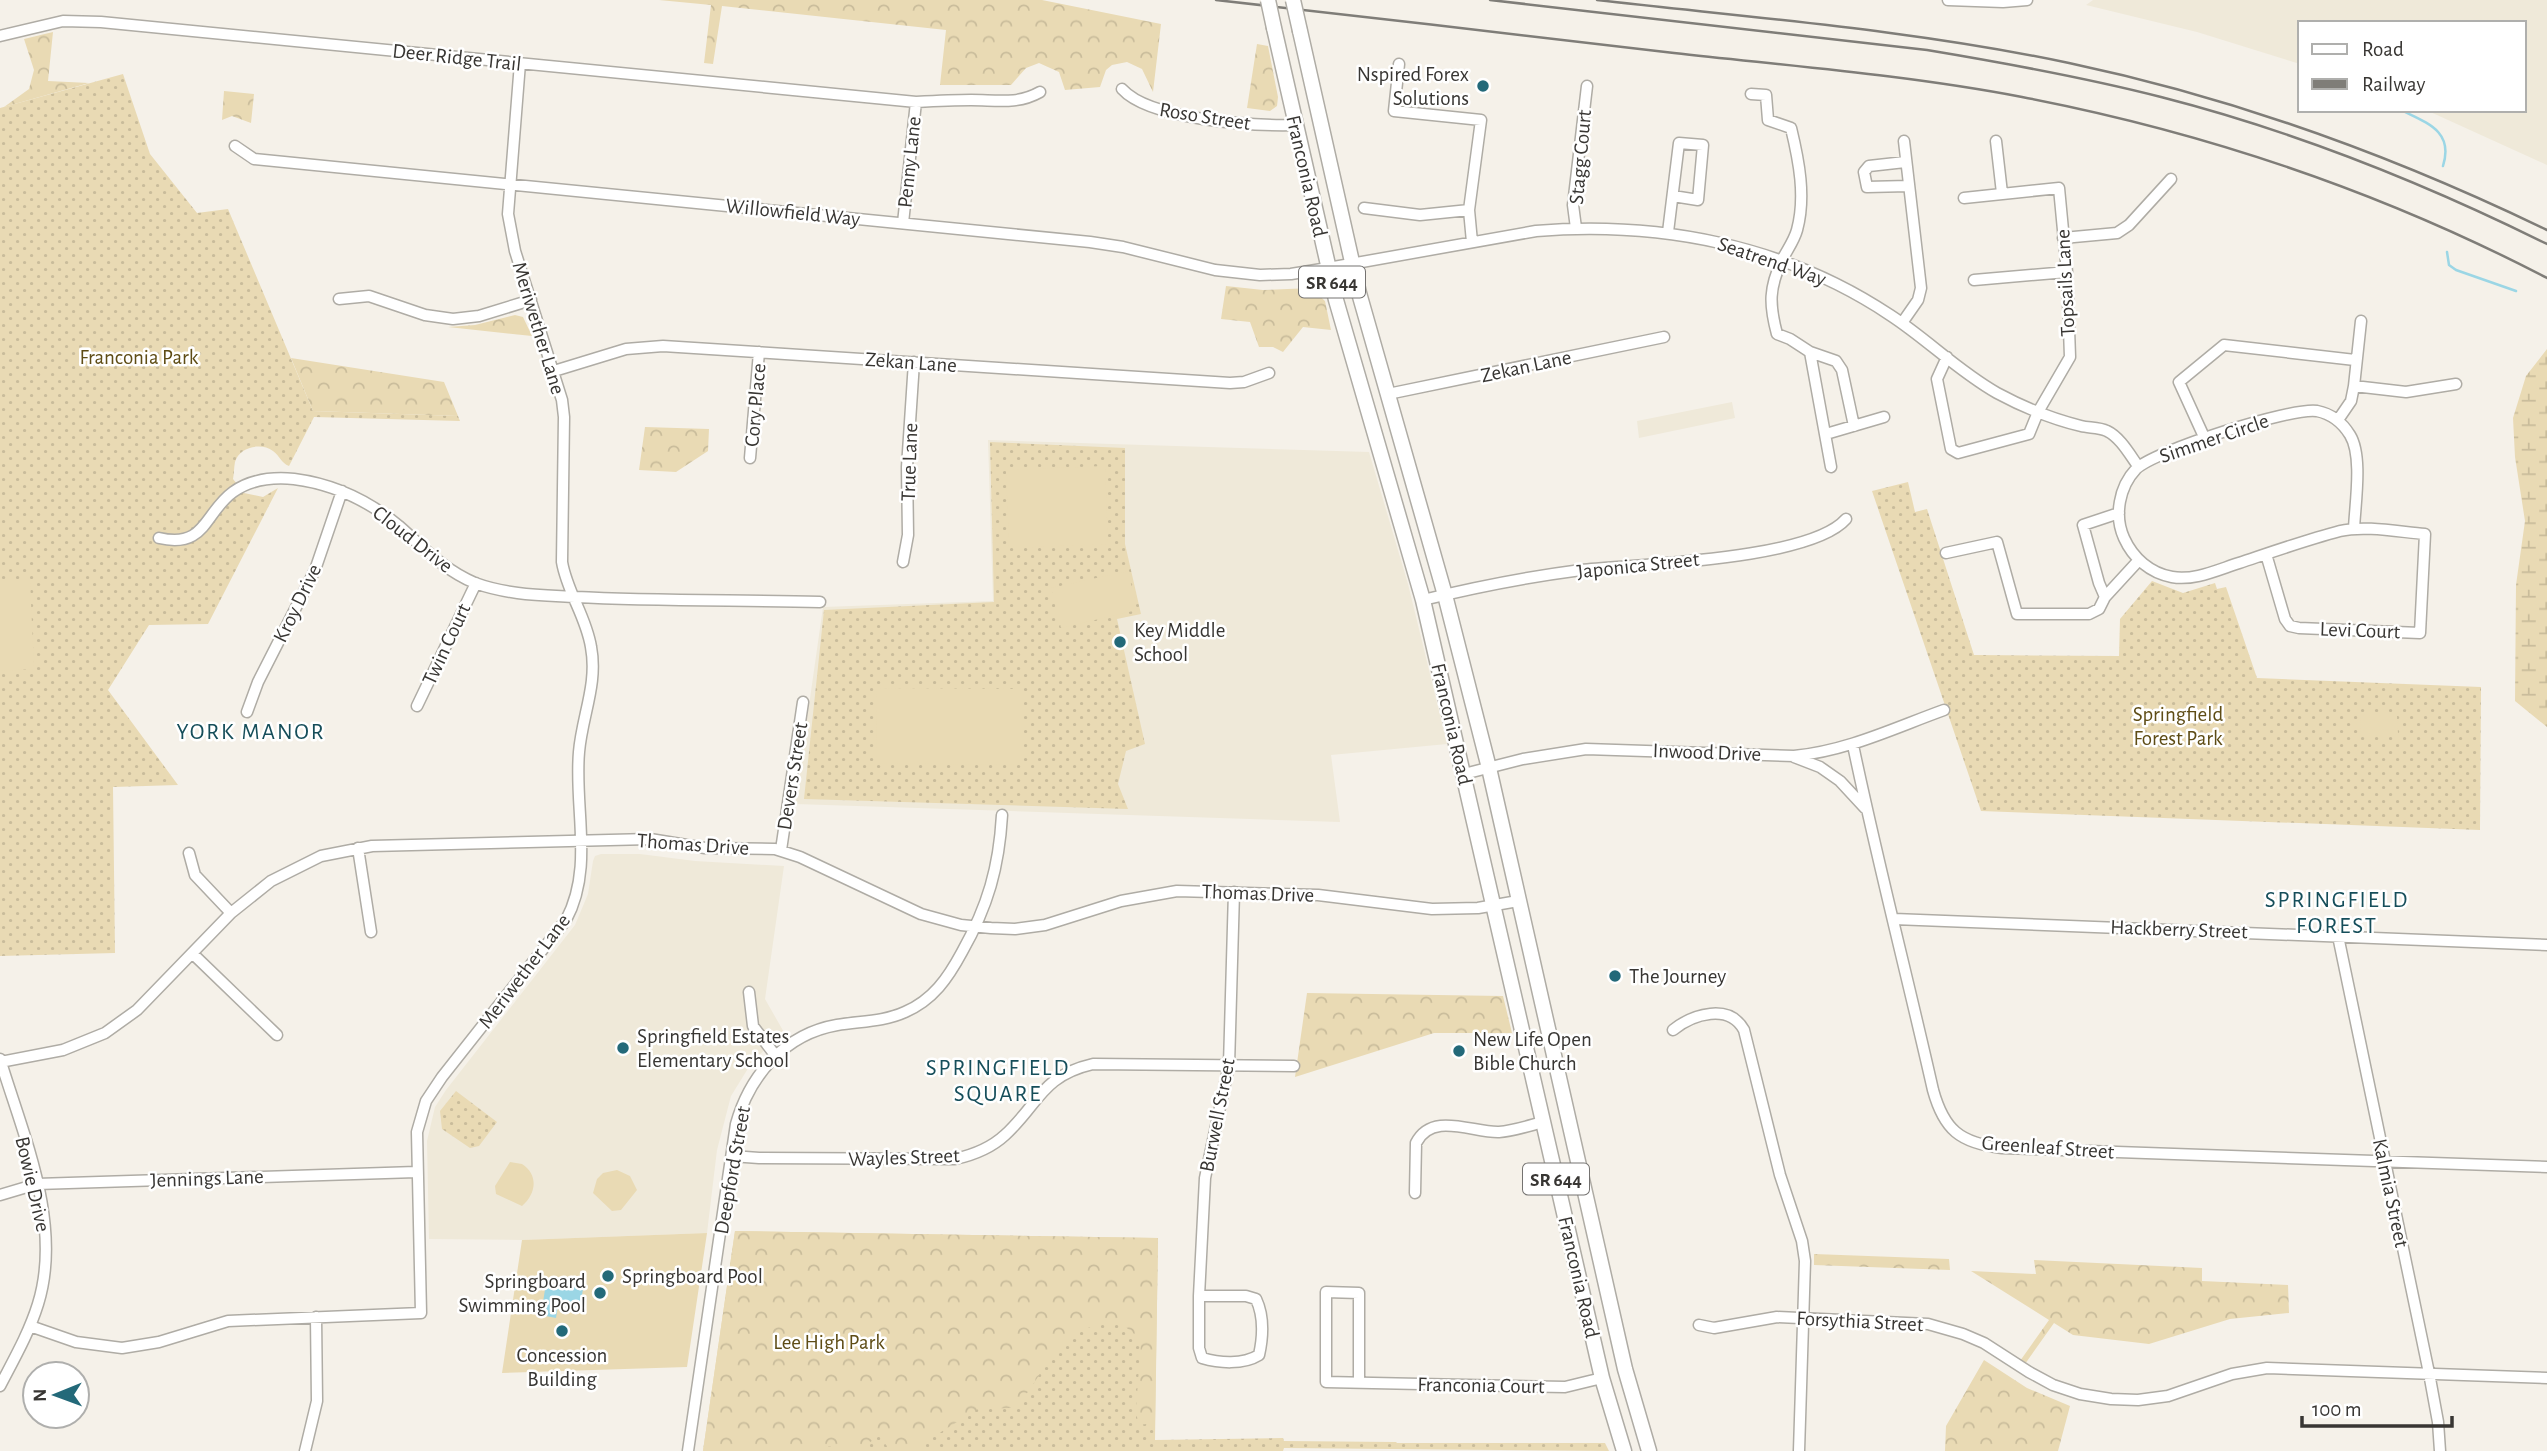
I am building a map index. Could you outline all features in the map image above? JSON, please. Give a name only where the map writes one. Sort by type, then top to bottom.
[{"type":"main road","name":"Franconia Road","points":[[1268,0],[1328,268],[1423,600],[1602,1378],[1624,1451]]},
{"type":"main road","name":"Franconia Road","points":[[1293,0],[1352,264],[1445,595],[1489,768],[1625,1369],[1649,1451]]},
{"type":"main road","points":[[1530,1068],[1556,1068]]},
{"type":"street","points":[[1948,0],[2026,0]]},
{"type":"street","name":"Deer Ridge Trail","points":[[0,36],[46,24],[82,21],[916,102],[1014,102],[1028,99],[1040,92]]},
{"type":"street","name":"Meriwether Lane","points":[[30,1326],[86,1345],[122,1348],[159,1342],[228,1321],[421,1313],[416,1172],[417,1132],[426,1101],[566,920],[579,886],[579,752],[592,691],[593,667],[589,638],[582,615],[565,580],[562,562],[564,417],[554,371],[510,232],[508,214],[520,63]]},
{"type":"street","points":[[1399,64],[1394,111],[1481,120],[1469,210],[1472,242]]},
{"type":"street","name":"Stagg Court","points":[[1576,228],[1573,205],[1587,86]]},
{"type":"street","name":"Roso Street","points":[[1122,89],[1131,99],[1166,111],[1235,123],[1295,125]]},
{"type":"street","points":[[1751,94],[1766,95],[1768,120],[1791,128],[1797,153],[1801,210],[1796,232],[1782,261],[1770,298],[1777,334],[1810,352],[1836,361],[1842,370],[1854,426]]},
{"type":"street","name":"Penny Lane","points":[[903,223],[916,102]]},
{"type":"street","points":[[1902,323],[1918,300],[1920,288],[1904,141]]},
{"type":"street","points":[[1964,198],[2002,193],[1996,141]]},
{"type":"street","points":[[1668,232],[1679,143],[1703,145],[1698,200],[1673,196]]},
{"type":"street","name":"Willowfield Way","points":[[235,146],[254,159],[1090,242],[1123,247],[1236,274],[1291,274],[1352,264]]},
{"type":"street","points":[[1905,162],[1869,166],[1864,172],[1867,187],[1908,186]]},
{"type":"street","points":[[2063,238],[2117,233],[2129,225],[2171,179]]},
{"type":"street","name":"Topsails Lane","points":[[1947,357],[1937,379],[1951,449],[1958,453],[2029,433],[2070,357],[2067,272],[2059,188],[2002,193]]},
{"type":"street","points":[[1364,208],[1420,215],[1469,210]]},
{"type":"street","name":"Seatrend Way","points":[[1352,264],[1536,231],[1576,228],[1668,232],[1722,242],[1782,261],[1846,288],[1902,323],[1971,377],[1996,392],[2038,412],[2080,426],[2106,430],[2117,438],[2138,466]]},
{"type":"street","points":[[1974,280],[2067,272]]},
{"type":"street","points":[[339,299],[369,296],[425,315],[453,319],[479,316],[531,300]]},
{"type":"street","points":[[2105,597],[2083,525],[2119,513],[2122,533],[2139,560],[2162,574],[2190,578],[2342,530],[2354,530],[2356,454],[2351,437],[2339,420],[2351,401],[2361,321]]},
{"type":"street","name":"Zekan Lane","points":[[1388,394],[1664,337]]},
{"type":"street","points":[[2205,439],[2179,382],[2224,345],[2355,360]]},
{"type":"street","name":"Zekan Lane","points":[[554,371],[626,349],[647,346],[1230,383],[1244,382],[1269,373]]},
{"type":"street","name":"Cory Place","points":[[750,458],[759,352]]},
{"type":"street","points":[[1810,352],[1831,467]]},
{"type":"street","name":"True Lane","points":[[903,562],[908,535],[907,467],[914,362]]},
{"type":"street","points":[[2354,387],[2406,392],[2456,384]]},
{"type":"street","name":"Simmer Circle","points":[[2119,513],[2125,486],[2138,466],[2161,454],[2288,413],[2318,411],[2339,420]]},
{"type":"street","points":[[1826,433],[1884,417]]},
{"type":"street","name":"Cloud Drive","points":[[159,538],[171,540],[193,536],[203,529],[233,492],[259,480],[295,479],[342,491],[384,514],[443,565],[476,583],[519,594],[820,601]]},
{"type":"street","name":"Kroy Drive","points":[[247,712],[258,682],[315,569],[342,491]]},
{"type":"street","name":"Japonica Street","points":[[1423,600],[1488,584],[1546,575],[1771,550],[1825,535],[1839,527],[1846,519]]},
{"type":"street","name":"Levi Court","points":[[2266,554],[2285,619],[2290,626],[2420,633],[2425,534],[2354,530]]},
{"type":"street","points":[[1946,553],[1997,542],[2017,614],[2089,614],[2099,609],[2105,597],[2139,560]]},
{"type":"street","name":"Twin Court","points":[[417,706],[476,583]]},
{"type":"street","name":"Devers Street","points":[[781,850],[803,702]]},
{"type":"street","name":"Inwood Drive","points":[[1464,774],[1561,751],[1586,749],[1791,756],[1816,754],[1853,745],[1944,710]]},
{"type":"street","name":"Greenleaf Street","points":[[1853,745],[1938,1107],[1946,1123],[1967,1140],[2002,1148],[2547,1167]]},
{"type":"street","points":[[1791,756],[1820,768],[1840,781],[1867,810]]},
{"type":"street","name":"Deepford Street","points":[[688,1451],[736,1124],[745,1099],[775,1055],[796,1041],[815,1031],[836,1025],[889,1018],[920,1004],[946,979],[976,927],[988,899],[995,875],[1002,815]]},
{"type":"street","name":"Thomas Drive","points":[[0,1061],[63,1051],[105,1033],[137,1010],[231,913],[256,892],[290,869],[321,856],[358,848],[650,839],[705,848],[781,850],[922,914],[976,927],[1015,929],[1045,925],[1121,901],[1158,893],[1234,892],[1330,896],[1432,909],[1493,906],[1518,901]]},
{"type":"street","points":[[358,848],[371,932]]},
{"type":"street","points":[[189,853],[195,874],[231,913]]},
{"type":"street","name":"Burwell Street","points":[[1199,1296],[1246,1296],[1256,1299],[1261,1310],[1262,1343],[1259,1355],[1249,1361],[1214,1361],[1202,1358],[1199,1348],[1199,1296],[1205,1178],[1229,1065],[1234,892]]},
{"type":"street","name":"Hackberry Street","points":[[1894,919],[2547,945]]},
{"type":"street","name":"Kalmia Street","points":[[2338,936],[2429,1373],[2440,1451]]},
{"type":"street","points":[[192,954],[277,1035]]},
{"type":"street","points":[[749,992],[753,1026],[775,1055]]},
{"type":"street","points":[[1673,1030],[1691,1018],[1713,1014],[1724,1014],[1739,1021],[1744,1030],[1780,1175],[1805,1261],[1799,1451]]},
{"type":"street","name":"Bowie Drive","points":[[0,1061],[44,1210],[47,1257],[41,1294],[30,1326],[0,1386]]},
{"type":"street","name":"Wayles Street","points":[[732,1156],[955,1159],[979,1152],[999,1140],[1013,1128],[1047,1086],[1061,1075],[1077,1068],[1093,1064],[1294,1066]]},
{"type":"street","points":[[1415,1193],[1416,1143],[1419,1136],[1445,1124],[1498,1132],[1543,1122]]},
{"type":"street","name":"Jennings Lane","points":[[0,1195],[37,1184],[416,1172]]},
{"type":"street","name":"Franconia Court","points":[[1359,1383],[1359,1293],[1326,1292],[1326,1382],[1359,1383],[1565,1387],[1602,1378]]},
{"type":"street","points":[[305,1451],[317,1401],[316,1317]]},
{"type":"street","name":"Forsythia Street","points":[[1699,1325],[1714,1328],[1766,1317],[1908,1322],[1944,1328],[1984,1343],[2053,1385],[2080,1394],[2110,1399],[2138,1400],[2168,1396],[2232,1374],[2267,1368],[2547,1378]]},
{"type":"shaded area","points":[[2093,0],[2547,0],[2547,165],[2430,112],[2526,112],[2526,21],[2298,21],[2298,63],[2197,32],[2086,5]]},
{"type":"shaded area","points":[[1732,402],[1735,418],[1639,438],[1637,421]]},
{"type":"shaded area","name":"Key Middle School","points":[[988,440],[1369,452],[1408,584],[1447,744],[1331,755],[1340,822],[795,804],[823,607],[993,601]]},
{"type":"shaded area","name":"Springfield Estates Elementary School","points":[[640,854],[695,861],[784,866],[765,999],[785,1034],[752,1062],[731,1096],[717,1150],[707,1233],[522,1240],[429,1239],[427,1141],[435,1107],[575,925],[588,894],[593,861],[595,856]]},
{"type":"green space","points":[[659,0],[1042,0],[1161,24],[1153,92],[1142,69],[1127,62],[1112,65],[1106,70],[1100,87],[1065,90],[1059,72],[1039,63],[1026,68],[1011,85],[940,85],[946,30],[722,6],[713,64],[704,63],[711,5]]},
{"type":"green space","points":[[53,32],[48,81],[89,83],[4,107],[29,89],[34,70],[24,39]]},
{"type":"green space","points":[[1257,44],[1268,46],[1278,97],[1277,106],[1270,111],[1247,108]]},
{"type":"green space","name":"Franconia Park","points":[[123,74],[150,154],[197,213],[228,209],[313,411],[458,416],[460,421],[314,417],[289,466],[273,451],[263,447],[251,448],[237,457],[233,479],[244,493],[263,497],[278,488],[208,624],[149,625],[108,690],[178,785],[113,787],[115,953],[0,956],[0,108]]},
{"type":"green space","points":[[224,91],[254,94],[251,123],[232,116],[222,120]]},
{"type":"green space","points":[[1226,286],[1263,290],[1311,288],[1325,301],[1331,330],[1303,327],[1283,352],[1273,347],[1259,347],[1250,322],[1221,319]]},
{"type":"green space","points":[[515,315],[523,317],[532,336],[448,327],[475,325]]},
{"type":"green space","points":[[2547,349],[2547,727],[2515,701],[2516,585],[2525,521],[2515,457],[2513,418],[2526,376]]},
{"type":"green space","points":[[291,358],[444,382],[458,416],[313,411]]},
{"type":"green space","points":[[645,427],[709,429],[708,451],[676,472],[639,470]]},
{"type":"green space","points":[[990,442],[1125,448],[1125,544],[1141,614],[1117,619],[1145,744],[1126,751],[1118,784],[1128,809],[804,799],[824,610],[994,602]]},
{"type":"green space","points":[[1105,466],[1108,544],[1009,548],[1006,470]]},
{"type":"green space","name":"Springfield Forest Park","points":[[1908,482],[1915,512],[1927,509],[1974,655],[2119,656],[2120,619],[2152,581],[2183,593],[2215,583],[2217,589],[2226,587],[2257,678],[2481,687],[2480,830],[1981,811],[1872,491]]},
{"type":"green space","points":[[1128,571],[1137,610],[1061,628],[1051,588]]},
{"type":"green space","points":[[30,580],[34,669],[0,671],[0,582]]},
{"type":"green space","points":[[877,688],[1023,689],[1023,765],[876,763]]},
{"type":"green space","points":[[2360,716],[2397,716],[2398,733],[2361,733]]},
{"type":"green space","points":[[1307,993],[1503,996],[1512,1033],[1434,1033],[1295,1077]]},
{"type":"green space","points":[[456,1091],[497,1122],[479,1146],[470,1148],[442,1129],[440,1111]]},
{"type":"green space","points":[[510,1162],[522,1164],[533,1179],[533,1190],[522,1206],[496,1194],[495,1186]]},
{"type":"green space","points":[[617,1170],[630,1176],[637,1190],[621,1210],[612,1211],[593,1193],[597,1179],[603,1173]]},
{"type":"green space","name":"Lee High Park","points":[[735,1231],[1158,1238],[1155,1440],[1283,1438],[1284,1441],[1397,1443],[1605,1443],[1609,1451],[1284,1448],[1283,1451],[703,1451]]},
{"type":"green space","name":"Lee High Park","points":[[735,1231],[1158,1238],[1155,1423],[1138,1425],[1136,1408],[1141,1342],[1125,1327],[1111,1323],[1074,1331],[1063,1349],[1044,1367],[1029,1391],[1011,1408],[978,1409],[912,1450],[890,1450],[879,1436],[860,1449],[822,1446],[808,1451],[703,1451]]},
{"type":"green space","name":"Springboard Pool","points":[[707,1233],[687,1367],[502,1373],[522,1240]]},
{"type":"green space","points":[[1814,1254],[1949,1259],[1950,1270],[1814,1265]]},
{"type":"green space","points":[[2034,1260],[2202,1268],[2202,1281],[2288,1285],[2289,1313],[2230,1319],[2149,1344],[2073,1335],[2054,1323],[2025,1364],[2020,1361],[2049,1320],[1971,1271],[2036,1274]]},
{"type":"green space","points":[[1984,1360],[2027,1388],[2070,1406],[2058,1451],[1945,1451],[1946,1426]]},
{"type":"water","points":[[572,1280],[584,1282],[580,1309],[558,1305],[556,1318],[541,1315],[546,1283],[570,1287]]},
{"type":"waterway","points":[[2405,112],[2429,124],[2441,136],[2445,144],[2443,166]]},
{"type":"waterway","points":[[2447,252],[2449,265],[2456,270],[2516,291]]},
{"type":"railway","points":[[1216,0],[1892,77],[1979,89],[2090,111],[2158,128],[2291,168],[2421,218],[2547,278]]},
{"type":"railway","points":[[1490,0],[1927,50],[2132,90],[2260,126],[2358,160],[2454,200],[2547,244]]},
{"type":"railway","points":[[1597,0],[1952,42],[2131,77],[2192,93],[2313,132],[2431,178],[2547,230]]},
{"type":"place","name":"Nspired Forex Solutions","points":[[1483,86]]},
{"type":"place","name":"Key Middle School","points":[[1120,642]]},
{"type":"place","name":"The Journey","points":[[1615,976]]},
{"type":"place","name":"Springfield Estates Elementary School","points":[[623,1048]]},
{"type":"place","name":"New Life Open Bible Church","points":[[1459,1051]]},
{"type":"place","name":"Springboard Pool","points":[[608,1276]]},
{"type":"place","name":"Springboard Swimming Pool","points":[[600,1293]]},
{"type":"place","name":"Concession Building","points":[[562,1331]]},
{"type":"district","name":"YORK MANOR","points":[[251,731]]},
{"type":"district","name":"SPRINGFIELD FOREST","points":[[2337,912]]},
{"type":"district","name":"SPRINGFIELD SQUARE","points":[[998,1080]]}]
